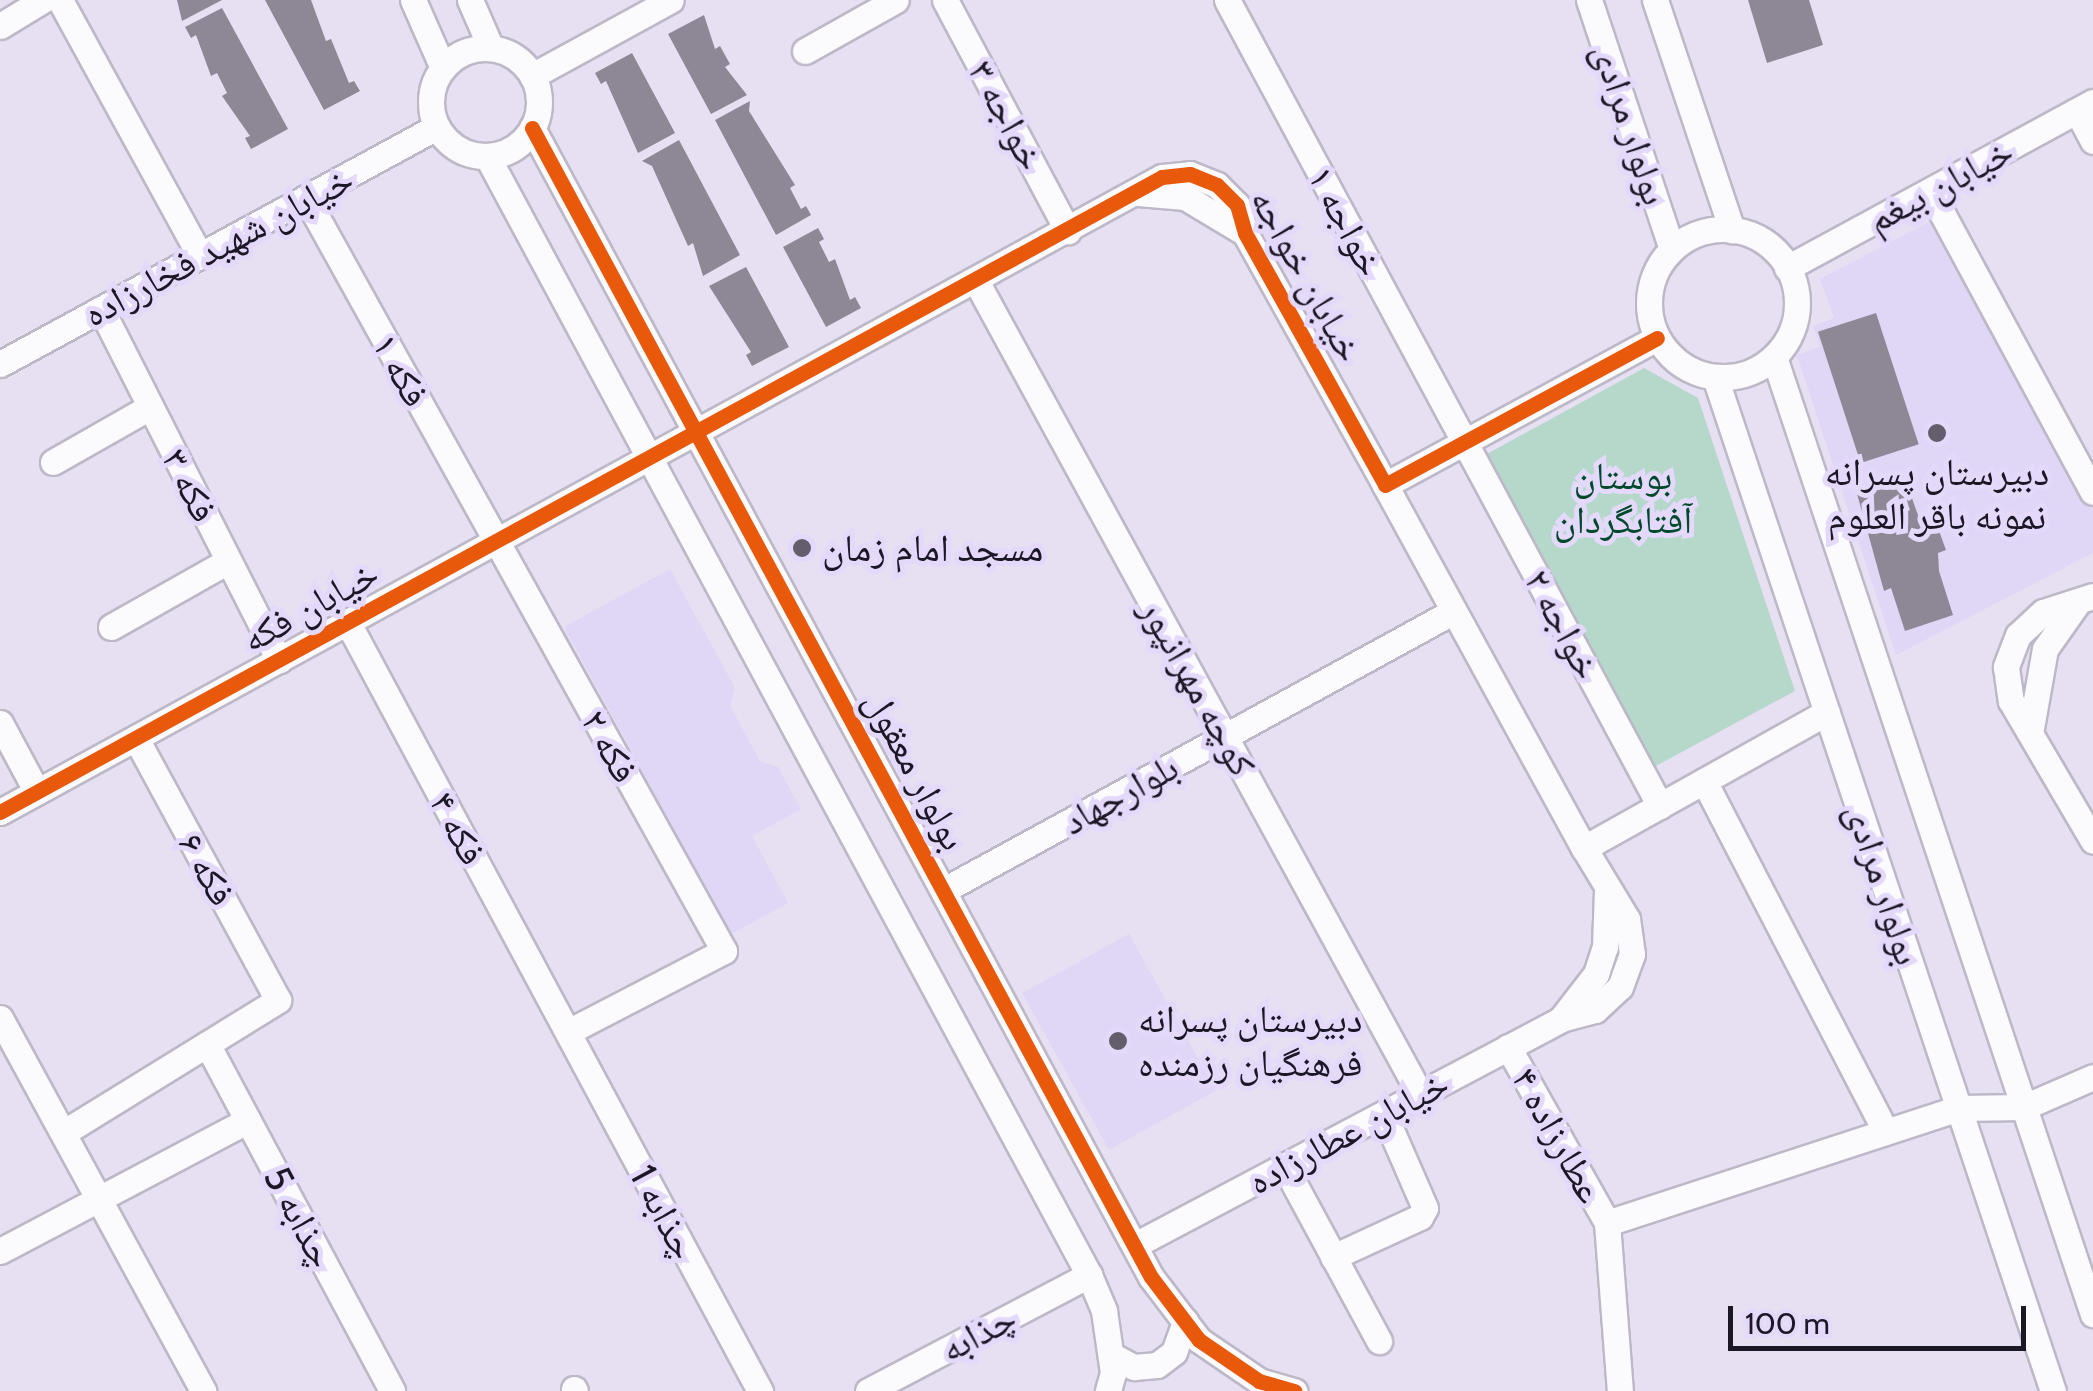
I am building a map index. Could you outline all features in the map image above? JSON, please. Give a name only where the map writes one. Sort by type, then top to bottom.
[{"type":"street","points":[[0,26],[42,0]]},
{"type":"street","points":[[60,0],[200,256]]},
{"type":"street","points":[[413,0],[442,68]]},
{"type":"street","points":[[470,0],[491,48]]},
{"type":"street","points":[[805,51],[896,0]]},
{"type":"street","name":"خواجه ۳","points":[[945,0],[1068,231]]},
{"type":"street","name":"خواجه ۱","points":[[1227,0],[1465,442]]},
{"type":"street","name":"بولوار مرادی","points":[[1590,0],[1672,249]]},
{"type":"street","name":"بولوار مرادی","points":[[1655,0],[1732,230]]},
{"type":"street","points":[[532,76],[666,1]]},
{"type":"street","points":[[491,48],[522,62],[538,93],[532,128],[513,148],[487,156],[450,143],[437,127],[431,96],[442,68],[464,52],[491,48]]},
{"type":"street","points":[[2085,107],[2093,141]]},
{"type":"street","name":"خیابان بیغم","points":[[1787,268],[2085,107]]},
{"type":"street","name":"خیابان شهید فخارزاده","points":[[0,364],[437,127]]},
{"type":"street","name":"بولوار معقول","points":[[532,128],[1136,1245],[1199,1340],[1259,1381],[1295,1391]]},
{"type":"street","points":[[487,156],[1088,1275],[1104,1311],[1110,1355],[1108,1391]]},
{"type":"street","name":"خیابان خواجه","points":[[651,458],[1162,177],[1204,180],[1237,206],[1246,233],[1454,611]]},
{"type":"street","points":[[1930,191],[2093,492]]},
{"type":"street","name":"فکه ۱","points":[[306,198],[497,542]]},
{"type":"street","points":[[1710,230],[1732,230],[1764,242],[1787,268],[1794,324],[1774,357],[1756,369],[1715,377],[1682,365],[1657,338],[1649,300],[1672,249],[1710,230]]},
{"type":"street","name":"کوچه مهرانپور","points":[[976,281],[1420,1094]]},
{"type":"street","name":"فکه ۳","points":[[101,309],[279,660]]},
{"type":"street","points":[[1385,485],[1657,338]]},
{"type":"street","name":"بولوار مرادی","points":[[1774,357],[2093,1314]]},
{"type":"street","name":"بولوار مرادی","points":[[1715,377],[2052,1391]]},
{"type":"street","points":[[53,462],[150,406]]},
{"type":"street","name":"خواجه ۲","points":[[1465,442],[1660,806]]},
{"type":"street","name":"خیابان فکه","points":[[0,812],[651,458]]},
{"type":"street","name":"فکه ۲","points":[[497,542],[724,950],[568,1032]]},
{"type":"street","points":[[111,627],[228,561]]},
{"type":"street","points":[[2084,601],[2043,612],[2018,635],[2006,667],[2011,701],[2031,728],[2093,842]]},
{"type":"street","name":"بلوارجهاد","points":[[944,890],[1454,611]]},
{"type":"street","name":"خیابان عطارزاده","points":[[1136,1245],[1561,1018],[1595,1010],[1620,986],[1632,954],[1627,920],[1607,891],[1454,611]]},
{"type":"street","name":"فکه ۴","points":[[348,623],[568,1032]]},
{"type":"street","points":[[1584,848],[1827,712]]},
{"type":"street","points":[[0,723],[36,792]]},
{"type":"street","name":"فکه ۶","points":[[136,738],[278,1000],[207,1044]]},
{"type":"street","points":[[1704,781],[1886,1132]]},
{"type":"street","points":[[0,1018],[203,1391]]},
{"type":"street","name":"چذابه 1","points":[[568,1032],[760,1391]]},
{"type":"street","points":[[63,1133],[207,1044]]},
{"type":"street","name":"چذابه 5","points":[[207,1044],[392,1391]]},
{"type":"street","name":"عطارزاده ۴","points":[[1508,1047],[1608,1223]]},
{"type":"street","points":[[1620,1391],[1608,1223],[1959,1108],[2024,1107],[2093,1076]]},
{"type":"street","points":[[1333,1256],[1420,1217],[1425,1208],[1384,1114]]},
{"type":"street","points":[[0,1251],[248,1120]]},
{"type":"street","points":[[1285,1166],[1378,1340]]},
{"type":"street","name":"چذابه","points":[[868,1391],[1088,1275]]},
{"type":"street","points":[[1110,1355],[1134,1368],[1157,1365],[1174,1352],[1185,1321]]},
{"type":"shaded area","name":"دبیرستان پسرانه نمونه باقر العلوم","points":[[1935,219],[2093,511],[2093,553],[1896,655],[1797,355],[1820,347],[1813,326],[1834,318],[1820,279]]},
{"type":"shaded area","points":[[670,569],[735,688],[730,706],[760,761],[778,767],[801,809],[752,836],[788,903],[731,934],[564,627]]},
{"type":"shaded area","name":"دبیرستان پسرانه فرهنگیان رزمنده","points":[[1129,934],[1216,1091],[1109,1150],[1022,993]]},
{"type":"green space","name":"بوستان آفتابگردان","points":[[1644,368],[1698,398],[1795,691],[1654,767],[1485,455]]},
{"type":"building","points":[[177,0],[222,0],[182,21]]},
{"type":"building","points":[[265,0],[311,0],[326,41],[331,39],[349,83],[354,81],[360,91],[324,110]]},
{"type":"building","points":[[1748,0],[1809,0],[1823,45],[1767,63]]},
{"type":"building","points":[[222,8],[288,129],[251,149],[245,138],[250,136],[222,96],[227,93],[217,73],[211,76],[196,35],[191,38],[185,27]]},
{"type":"building","points":[[704,15],[715,49],[720,46],[730,64],[725,67],[747,95],[711,114],[668,34]]},
{"type":"building","points":[[632,53],[675,133],[638,153],[606,81],[601,84],[595,73]]},
{"type":"building","points":[[750,101],[749,111],[795,185],[790,188],[801,209],[806,206],[811,215],[776,235],[715,120]]},
{"type":"building","points":[[679,140],[740,255],[703,276],[693,243],[688,246],[652,166],[642,161]]},
{"type":"building","points":[[818,228],[824,239],[819,242],[829,262],[835,259],[850,300],[855,297],[861,308],[826,327],[783,247]]},
{"type":"building","points":[[746,267],[789,347],[752,366],[746,355],[751,352],[709,286]]},
{"type":"building","points":[[1876,313],[1919,444],[1861,463],[1818,332]]},
{"type":"building","points":[[1903,473],[1919,518],[1925,516],[1930,531],[1938,528],[1946,550],[1938,553],[1939,571],[1953,615],[1905,631],[1891,588],[1884,591],[1856,490]]},
{"type":"cycle path","points":[[532,128],[1151,1277],[1199,1340],[1259,1381],[1295,1391]]},
{"type":"cycle path","points":[[0,812],[1162,177],[1190,174],[1217,185],[1237,205],[1245,233],[1385,485],[1657,338]]},
{"type":"place","name":"دبیرستان پسرانه نمونه باقر العلوم","points":[[1937,433]]},
{"type":"place","name":"مسجد امام زمان","points":[[802,548]]},
{"type":"place","name":"دبیرستان پسرانه فرهنگیان رزمنده","points":[[1118,1041]]}]
